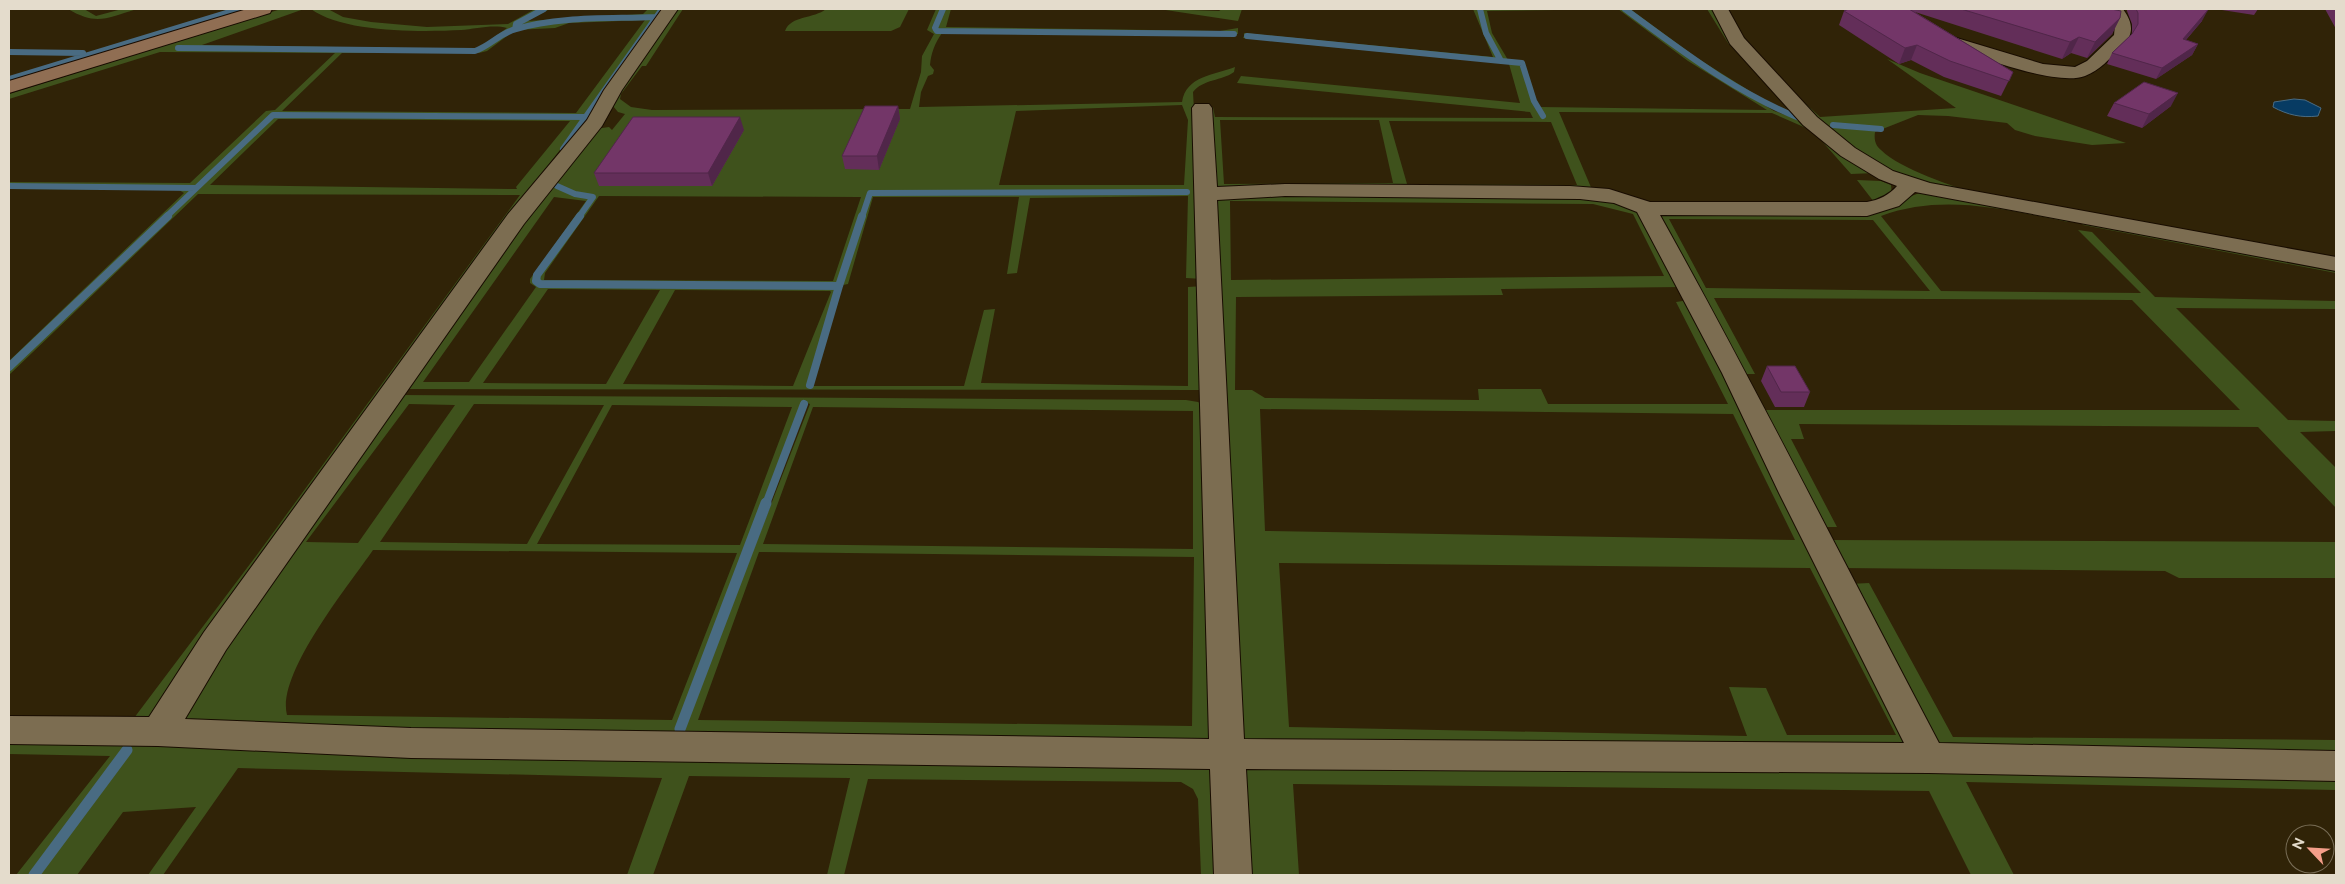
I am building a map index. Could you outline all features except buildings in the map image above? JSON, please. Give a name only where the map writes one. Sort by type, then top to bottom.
[{"type":"main road","points":[[9,87],[264,9]]},
{"type":"street","points":[[158,732],[221,633],[516,219],[594,122],[613,90],[670,9]]},
{"type":"street","points":[[1720,9],[1739,44],[1810,121],[1848,152],[1886,175],[1910,184],[2336,264]]},
{"type":"street","points":[[1950,41],[2041,69],[2078,72],[2093,65],[2122,37],[2124,25],[2117,12],[2112,9]]},
{"type":"street","points":[[1202,108],[1226,754],[1233,875]]},
{"type":"street","points":[[1206,194],[1285,190],[1570,192],[1613,195],[1629,199],[1646,208],[1867,208],[1888,204],[1901,196],[1910,184]]},
{"type":"street","points":[[1646,208],[1735,373],[1793,493],[1929,758]]},
{"type":"street","points":[[9,730],[158,732],[411,743],[1226,754],[1929,758],[2336,766]]},
{"type":"green space","points":[[68,9],[84,9],[96,16],[122,9],[137,9],[102,19],[94,19]]},
{"type":"green space","points":[[241,9],[253,9],[9,84],[9,79]]},
{"type":"green space","points":[[281,9],[304,9],[202,45],[470,49],[479,48],[507,28],[405,31],[362,27],[325,17],[311,9],[328,9],[343,17],[371,22],[427,27],[508,24],[535,9],[543,9],[519,22],[505,33],[529,25],[546,23],[654,18],[586,116],[273,114],[196,187],[9,185],[9,182],[190,183],[266,111],[275,110],[335,53],[160,52],[9,99],[9,94]],"holes":[[[645,20],[576,113],[282,111],[342,53],[479,53],[487,51],[515,30],[555,28],[569,23]],[[178,49],[475,51],[480,50],[474,52]]]},
{"type":"green space","points":[[545,9],[550,9],[527,21],[643,14],[648,9],[661,9],[655,17],[568,21],[516,28],[517,24]]},
{"type":"green space","points":[[664,9],[666,9],[599,105],[166,708],[131,727],[9,724],[9,716],[134,718],[259,552],[520,195],[198,194],[9,375],[9,369],[274,115],[585,118],[524,196],[242,581],[181,666],[151,715],[586,122],[594,106]],"holes":[[[278,119],[570,121],[516,187],[517,189],[210,185]]]},
{"type":"green space","points":[[677,9],[683,9],[646,66],[642,66],[621,94],[620,99],[631,107],[652,110],[910,109],[921,72],[922,56],[934,34],[927,30],[936,9],[941,9],[932,29],[935,32],[1236,36],[942,33],[935,44],[931,56],[930,65],[934,70],[933,74],[928,76],[921,92],[919,107],[1182,102],[1185,93],[1195,82],[1235,67],[1234,72],[1229,75],[1207,82],[1193,92],[1203,279],[1186,278],[1188,196],[1030,198],[1017,273],[1007,274],[1019,197],[873,197],[848,284],[843,285],[871,194],[1188,193],[1188,190],[868,193],[838,284],[545,283],[539,281],[541,274],[596,196],[577,193],[558,184],[555,187],[574,195],[591,198],[535,275],[536,283],[548,285],[837,287],[807,385],[810,386],[964,386],[984,310],[995,309],[981,383],[1188,386],[1188,287],[1203,286],[1206,390],[406,389],[505,242],[595,129],[609,127],[612,130],[625,114],[618,112],[613,106],[615,100]],"holes":[[[1182,105],[1188,120],[1184,185],[999,185],[1016,111]],[[599,196],[861,197],[833,281],[544,280],[545,273]],[[554,197],[586,201],[530,279],[530,283],[536,287],[469,382],[423,382]],[[548,289],[660,290],[606,384],[483,383]],[[675,290],[830,291],[793,386],[623,384]]]},
{"type":"green space","points":[[826,9],[909,9],[900,27],[891,31],[785,31],[792,22]]},
{"type":"green space","points":[[944,9],[951,9],[946,27],[1220,31],[1238,28],[1238,34],[938,30],[936,28]]},
{"type":"green space","points":[[1159,9],[1219,11],[1222,9],[1242,9],[1238,21]]},
{"type":"green space","points":[[1473,9],[1478,9],[1485,33],[1500,60],[1244,35],[1244,33],[1493,57]]},
{"type":"green space","points":[[1481,9],[1618,9],[1487,11],[1492,33],[1508,60],[1503,60],[1487,33]]},
{"type":"green space","points":[[1618,9],[1623,9],[1699,65],[1774,111],[1806,122],[1875,173],[1851,174],[1813,131],[1772,113],[1559,112],[1593,192],[1214,189],[1207,109],[1213,107],[1215,117],[1533,118],[1530,112],[1237,83],[1241,76],[1520,103],[1509,64],[1243,38],[1244,36],[1515,63],[1520,65],[1533,103],[1542,117],[1546,117],[1540,107],[1767,110],[1688,61]],"holes":[[[1220,120],[1379,120],[1393,183],[1224,184]],[[1389,121],[1551,122],[1577,185],[1407,184]]]},
{"type":"green space","points":[[1625,9],[1630,9],[1697,58],[1780,110],[1789,110],[1728,43],[1707,9],[1715,9],[1803,119],[1779,110],[1732,85]]},
{"type":"green space","points":[[1746,48],[1820,117],[1956,108],[1887,59],[1920,73],[2126,143],[2092,145],[2035,136],[2015,130],[2007,123],[1948,116],[1918,115],[1875,132],[1877,146],[1901,164],[1980,196],[1927,187],[1852,152]]},
{"type":"green space","points":[[1857,180],[1881,181],[1891,185],[1892,195],[1884,202],[1865,208],[1650,207],[1646,201],[1874,202]]},
{"type":"green space","points":[[9,187],[193,189],[9,366],[9,361],[184,193],[179,190],[9,189]]},
{"type":"green space","points":[[1922,192],[2064,216],[2068,222],[1998,209],[1951,205],[1905,209],[1881,216],[1941,291],[2141,293],[2078,230],[2092,232],[2155,297],[2336,301],[2336,309],[2176,308],[2288,420],[2336,421],[2336,431],[2300,432],[2336,468],[2336,508],[2258,427],[1799,424],[1804,439],[1791,439],[1837,527],[1820,527],[1760,410],[2240,410],[2132,300],[1714,298],[1755,374],[1742,374],[1656,217],[1660,212],[1869,212]],"holes":[[[1669,219],[1873,220],[1930,291],[1706,288]]]},
{"type":"green space","points":[[1575,195],[1633,205],[1682,287],[1501,289],[1503,295],[1236,297],[1235,390],[1252,390],[1265,398],[1479,400],[1478,389],[1541,389],[1548,404],[1728,404],[1676,302],[1689,300],[1917,745],[1256,745],[1236,736],[1216,199],[1225,196]],"holes":[[[1230,201],[1593,204],[1633,214],[1664,276],[1231,280]],[[1260,409],[1733,414],[1795,540],[1265,531]],[[1279,563],[1810,568],[1896,735],[1787,735],[1766,688],[1729,687],[1747,736],[1289,727]]]},
{"type":"green space","points":[[2077,218],[2336,267],[2336,273],[2083,225]]},
{"type":"green space","points":[[399,395],[1186,400],[1198,402],[1206,407],[1218,733],[1205,741],[675,738],[186,722],[182,715]],"holes":[[[805,402],[810,404],[683,731],[678,732],[676,728],[801,404]],[[409,404],[455,405],[358,543],[306,542]],[[474,404],[604,405],[527,544],[380,542]],[[612,405],[792,407],[740,545],[537,544]],[[813,407],[1193,411],[1193,549],[763,544]],[[373,550],[737,553],[672,720],[287,715],[287,698],[292,677],[303,654],[332,607]],[[759,552],[1194,557],[1192,726],[698,720]]]},
{"type":"green space","points":[[1826,540],[2336,542],[2336,578],[2179,578],[2165,571],[1841,568]]},
{"type":"green space","points":[[1869,583],[1953,737],[2336,740],[2336,757],[2205,755],[1939,745],[1849,584]]},
{"type":"green space","points":[[9,738],[1205,765],[1214,772],[1222,875],[1201,875],[1198,799],[1193,789],[1181,782],[868,779],[844,875],[827,875],[850,778],[689,776],[653,875],[627,875],[662,778],[238,768],[163,875],[148,875],[196,807],[123,812],[77,875],[16,875],[110,756],[9,754]]},
{"type":"green space","points":[[1250,765],[1934,766],[2336,775],[2336,790],[1966,782],[2014,875],[1971,875],[1929,791],[1293,784],[1299,875],[1239,875],[1237,848],[1245,769]]},
{"type":"water","points":[[2294,99],[2305,100],[2321,108],[2318,116],[2306,117],[2295,115],[2273,107],[2274,102]]},
{"type":"waterway","points":[[9,79],[239,9]]},
{"type":"waterway","points":[[515,29],[516,24],[544,9]]},
{"type":"waterway","points":[[586,117],[662,9]]},
{"type":"waterway","points":[[943,9],[935,28],[937,31],[1234,34]]},
{"type":"waterway","points":[[1480,9],[1486,33],[1501,61]]},
{"type":"waterway","points":[[1625,9],[1689,56],[1733,85],[1804,120]]},
{"type":"waterway","points":[[178,48],[475,51],[510,31],[533,25],[567,20],[655,17]]},
{"type":"waterway","points":[[1247,36],[1501,61]]},
{"type":"waterway","points":[[9,52],[83,53]]},
{"type":"waterway","points":[[1501,61],[1522,63],[1534,101],[1543,116]]},
{"type":"waterway","points":[[166,217],[273,115],[586,117]]},
{"type":"waterway","points":[[563,149],[586,117]]},
{"type":"waterway","points":[[1833,125],[1881,129]]},
{"type":"waterway","points":[[9,186],[196,188]]},
{"type":"waterway","points":[[557,186],[575,194],[593,197],[579,217]]},
{"type":"waterway","points":[[862,217],[870,193],[1187,192]]},
{"type":"waterway","points":[[9,367],[168,216]]},
{"type":"waterway","points":[[580,216],[537,275],[536,281],[540,284],[839,286]]},
{"type":"waterway","points":[[839,286],[862,216]]},
{"type":"waterway","points":[[810,385],[839,286]]},
{"type":"waterway","points":[[766,504],[804,404]]},
{"type":"waterway","points":[[680,729],[766,503]]},
{"type":"waterway","points":[[34,875],[127,750]]}]
